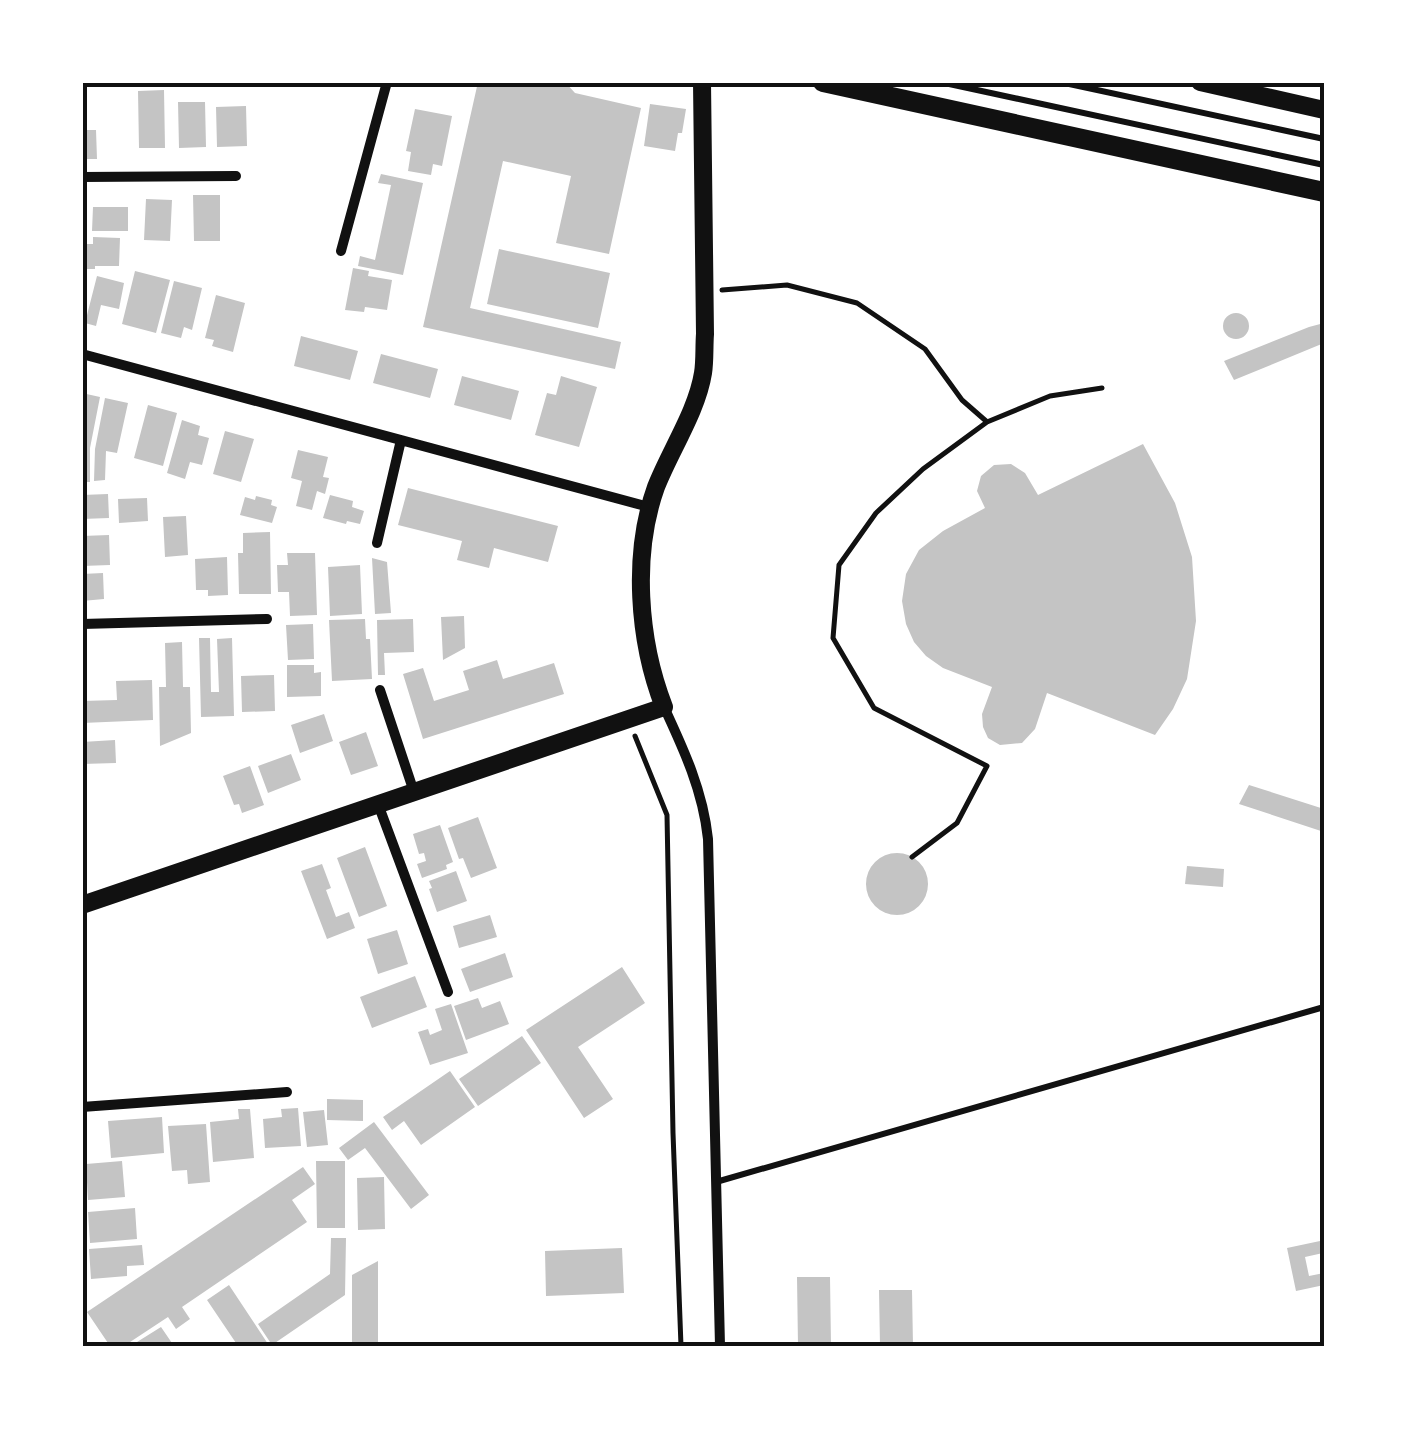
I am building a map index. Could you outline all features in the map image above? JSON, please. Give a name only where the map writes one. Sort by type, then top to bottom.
[{"type":"main road","points":[[822,82],[1324,192]]},
{"type":"street","points":[[341,250],[386,82]]},
{"type":"street","points":[[702,82],[703,374],[650,507],[642,569],[656,687],[705,812],[720,1346]]},
{"type":"street","points":[[1200,82],[1324,110]]},
{"type":"street","points":[[82,177],[236,176]]},
{"type":"street","points":[[82,354],[650,507]]},
{"type":"street","points":[[377,543],[401,440]]},
{"type":"street","points":[[82,624],[267,618]]},
{"type":"street","points":[[380,690],[414,792]]},
{"type":"street","points":[[82,905],[664,706]]},
{"type":"street","points":[[378,804],[448,992]]},
{"type":"street","points":[[82,1107],[286,1092]]},
{"type":"lane","points":[[940,82],[1324,165]]},
{"type":"lane","points":[[1060,82],[1324,139]]},
{"type":"lane","points":[[716,1182],[1324,1007]]},
{"type":"path","points":[[704,292],[787,285],[858,303],[925,350],[962,400],[986,422]]},
{"type":"path","points":[[912,857],[956,823],[986,766],[874,708],[834,638],[839,565],[876,513],[923,468],[986,422],[1050,396],[1102,388]]},
{"type":"path","points":[[628,718],[667,815],[680,1346]]},
{"type":"building","points":[[478,82],[565,82],[575,93],[641,108],[609,254],[556,243],[571,176],[503,161],[470,308],[621,342],[615,369],[423,327]]},
{"type":"building","points":[[164,90],[165,148],[139,148],[138,91]]},
{"type":"building","points":[[178,102],[205,102],[206,147],[179,148]]},
{"type":"building","points":[[650,104],[686,109],[675,151],[644,146]]},
{"type":"building","points":[[246,106],[247,146],[217,147],[216,107]]},
{"type":"building","points":[[415,109],[452,116],[442,166],[433,164],[431,175],[408,171],[411,152],[406,151]]},
{"type":"building","points":[[82,130],[96,130],[97,159],[82,159]]},
{"type":"building","points":[[381,174],[423,183],[403,275],[358,266],[360,256],[375,260],[391,185],[378,183]]},
{"type":"building","points":[[193,195],[220,195],[220,241],[194,241]]},
{"type":"building","points":[[146,199],[172,200],[170,241],[144,240]]},
{"type":"building","points":[[93,207],[128,207],[128,231],[92,231]]},
{"type":"building","points":[[93,237],[120,238],[119,266],[82,269],[82,244],[93,244]]},
{"type":"building","points":[[499,249],[610,273],[598,328],[487,304]]},
{"type":"building","points":[[353,268],[369,271],[368,276],[392,280],[387,310],[345,310]]},
{"type":"building","points":[[135,271],[170,280],[156,333],[122,324]]},
{"type":"building","points":[[97,276],[124,283],[119,309],[101,305],[96,326],[85,323]]},
{"type":"building","points":[[174,281],[202,288],[192,330],[184,327],[181,338],[161,333]]},
{"type":"building","points":[[216,295],[245,303],[233,352],[212,346],[214,340],[205,338]]},
{"type":"building","points":[[1236,313],[1245,317],[1249,326],[1245,335],[1236,339],[1227,335],[1223,326],[1227,317]]},
{"type":"building","points":[[1324,323],[1324,343],[1234,380],[1224,361],[1309,327]]},
{"type":"building","points":[[301,336],[358,351],[350,380],[294,366]]},
{"type":"building","points":[[381,354],[438,369],[430,398],[373,383]]},
{"type":"building","points":[[462,376],[519,391],[511,420],[454,405]]},
{"type":"building","points":[[561,376],[597,387],[579,447],[535,435],[547,393],[556,395]]},
{"type":"building","points":[[82,393],[100,397],[90,448],[90,482],[82,482]]},
{"type":"building","points":[[105,398],[128,403],[117,453],[106,451],[105,480],[94,481],[95,449]]},
{"type":"building","points":[[148,405],[177,413],[163,466],[134,458]]},
{"type":"building","points":[[182,420],[200,426],[198,435],[209,438],[202,465],[190,462],[185,479],[167,473]]},
{"type":"building","points":[[225,431],[254,439],[241,482],[213,474]]},
{"type":"building","points":[[1143,444],[1175,503],[1192,557],[1196,621],[1187,679],[1173,709],[1155,735],[1047,693],[1035,729],[1022,743],[1000,745],[988,738],[983,727],[982,714],[992,687],[943,668],[914,642],[902,601],[906,574],[919,550],[943,531],[985,508],[977,491],[981,476],[994,465],[1011,464],[1025,473],[1038,495]]},
{"type":"building","points":[[298,450],[328,457],[323,477],[329,478],[325,494],[317,491],[312,510],[296,506],[302,481],[291,478]]},
{"type":"building","points":[[408,488],[558,526],[548,562],[494,548],[489,568],[457,560],[462,541],[398,525]]},
{"type":"building","points":[[108,494],[109,518],[82,519],[82,495]]},
{"type":"building","points":[[330,495],[353,501],[352,507],[364,511],[360,524],[323,518]]},
{"type":"building","points":[[256,496],[272,500],[271,505],[277,507],[272,523],[240,515],[245,497],[255,500]]},
{"type":"building","points":[[147,498],[148,521],[119,523],[118,499]]},
{"type":"building","points":[[186,516],[188,555],[165,557],[163,517]]},
{"type":"building","points":[[270,532],[271,594],[239,594],[238,553],[243,553],[243,533]]},
{"type":"building","points":[[109,535],[110,565],[82,566],[82,536]]},
{"type":"building","points":[[287,553],[315,553],[317,615],[290,616],[289,592],[278,592],[277,565],[288,565]]},
{"type":"building","points":[[227,557],[228,595],[208,596],[208,590],[196,590],[195,559]]},
{"type":"building","points":[[372,558],[387,562],[391,613],[375,614]]},
{"type":"building","points":[[360,565],[362,614],[330,616],[328,567]]},
{"type":"building","points":[[103,573],[104,599],[82,601],[82,574]]},
{"type":"building","points":[[464,616],[465,648],[443,660],[441,617]]},
{"type":"building","points":[[365,619],[372,679],[332,681],[329,620]]},
{"type":"building","points":[[413,619],[414,652],[384,653],[385,675],[378,675],[377,620]]},
{"type":"building","points":[[313,624],[314,659],[288,660],[286,625]]},
{"type":"building","points":[[199,638],[210,638],[211,692],[219,692],[217,639],[232,638],[234,716],[201,717]]},
{"type":"building","points":[[182,642],[183,687],[190,687],[191,733],[160,746],[159,687],[166,687],[165,643]]},
{"type":"building","points":[[497,660],[503,679],[554,663],[564,694],[423,739],[403,674],[423,668],[434,701],[469,690],[463,671]]},
{"type":"building","points":[[287,665],[314,665],[314,673],[321,672],[321,696],[287,697]]},
{"type":"building","points":[[274,675],[275,711],[242,712],[241,676]]},
{"type":"building","points":[[152,680],[153,720],[82,723],[82,701],[117,700],[116,681]]},
{"type":"building","points":[[324,714],[333,741],[300,753],[291,725]]},
{"type":"building","points":[[366,732],[378,766],[351,775],[339,742]]},
{"type":"building","points":[[115,740],[116,763],[82,764],[82,742]]},
{"type":"building","points":[[291,754],[301,780],[268,793],[258,766]]},
{"type":"building","points":[[250,766],[264,805],[242,813],[239,804],[234,805],[223,776]]},
{"type":"building","points":[[1249,785],[1324,809],[1324,832],[1239,804]]},
{"type":"building","points":[[478,817],[497,868],[471,878],[448,828]]},
{"type":"building","points":[[440,825],[453,862],[446,865],[447,869],[422,878],[417,864],[426,861],[424,853],[419,854],[413,834]]},
{"type":"building","points":[[365,847],[387,906],[359,917],[337,858]]},
{"type":"building","points":[[897,853],[919,862],[928,884],[919,906],[897,915],[875,906],[866,884],[875,862]]},
{"type":"building","points":[[322,864],[336,917],[349,912],[355,928],[327,939],[301,871]]},
{"type":"building","points":[[1187,866],[1224,869],[1223,887],[1185,884]]},
{"type":"building","points":[[456,871],[467,901],[437,912],[429,881]]},
{"type":"building","points":[[490,915],[497,937],[459,948],[453,926]]},
{"type":"building","points":[[397,930],[408,964],[378,974],[367,939]]},
{"type":"building","points":[[505,953],[513,977],[470,992],[461,969]]},
{"type":"building","points":[[622,967],[645,1003],[578,1047],[613,1099],[584,1118],[526,1030]]},
{"type":"building","points":[[415,976],[427,1007],[372,1028],[360,997]]},
{"type":"building","points":[[478,998],[482,1008],[500,1001],[509,1024],[466,1040],[454,1006]]},
{"type":"building","points":[[451,1004],[468,1053],[430,1065],[418,1032],[428,1029],[430,1035],[442,1030],[435,1009]]},
{"type":"building","points":[[522,1036],[541,1063],[478,1106],[459,1079]]},
{"type":"building","points":[[450,1071],[475,1107],[421,1145],[404,1121],[392,1130],[383,1117]]},
{"type":"building","points":[[327,1099],[363,1100],[363,1121],[327,1120]]},
{"type":"building","points":[[298,1108],[301,1146],[265,1148],[263,1119],[282,1117],[281,1109]]},
{"type":"building","points":[[238,1109],[250,1109],[254,1158],[213,1162],[210,1122],[239,1119]]},
{"type":"building","points":[[324,1110],[328,1145],[307,1147],[303,1112]]},
{"type":"building","points":[[162,1117],[164,1153],[111,1158],[108,1121]]},
{"type":"building","points":[[374,1122],[429,1195],[411,1209],[365,1148],[348,1160],[339,1148]]},
{"type":"building","points":[[206,1124],[210,1182],[188,1184],[187,1170],[172,1171],[168,1126]]},
{"type":"building","points":[[122,1161],[125,1197],[88,1200],[86,1164]]},
{"type":"building","points":[[316,1161],[345,1161],[345,1228],[317,1228]]},
{"type":"building","points":[[303,1167],[315,1184],[292,1200],[307,1222],[182,1307],[190,1319],[176,1329],[168,1317],[124,1346],[110,1346],[87,1312]]},
{"type":"building","points":[[384,1177],[385,1229],[358,1230],[357,1178]]},
{"type":"building","points":[[135,1208],[137,1239],[90,1243],[88,1212]]},
{"type":"building","points":[[331,1238],[346,1238],[345,1295],[272,1345],[258,1324],[330,1274]]},
{"type":"building","points":[[1320,1241],[1323,1253],[1305,1257],[1309,1276],[1324,1273],[1324,1285],[1296,1291],[1287,1248]]},
{"type":"building","points":[[142,1245],[144,1265],[127,1266],[127,1276],[91,1279],[89,1249]]},
{"type":"building","points":[[622,1248],[624,1293],[546,1296],[545,1251]]},
{"type":"building","points":[[378,1261],[378,1346],[352,1346],[352,1275]]},
{"type":"building","points":[[797,1277],[830,1277],[831,1346],[798,1346]]},
{"type":"building","points":[[229,1285],[268,1344],[265,1346],[238,1346],[207,1300]]},
{"type":"building","points":[[879,1290],[912,1290],[913,1346],[880,1346]]},
{"type":"building","points":[[161,1327],[174,1346],[140,1346],[137,1342]]}]
